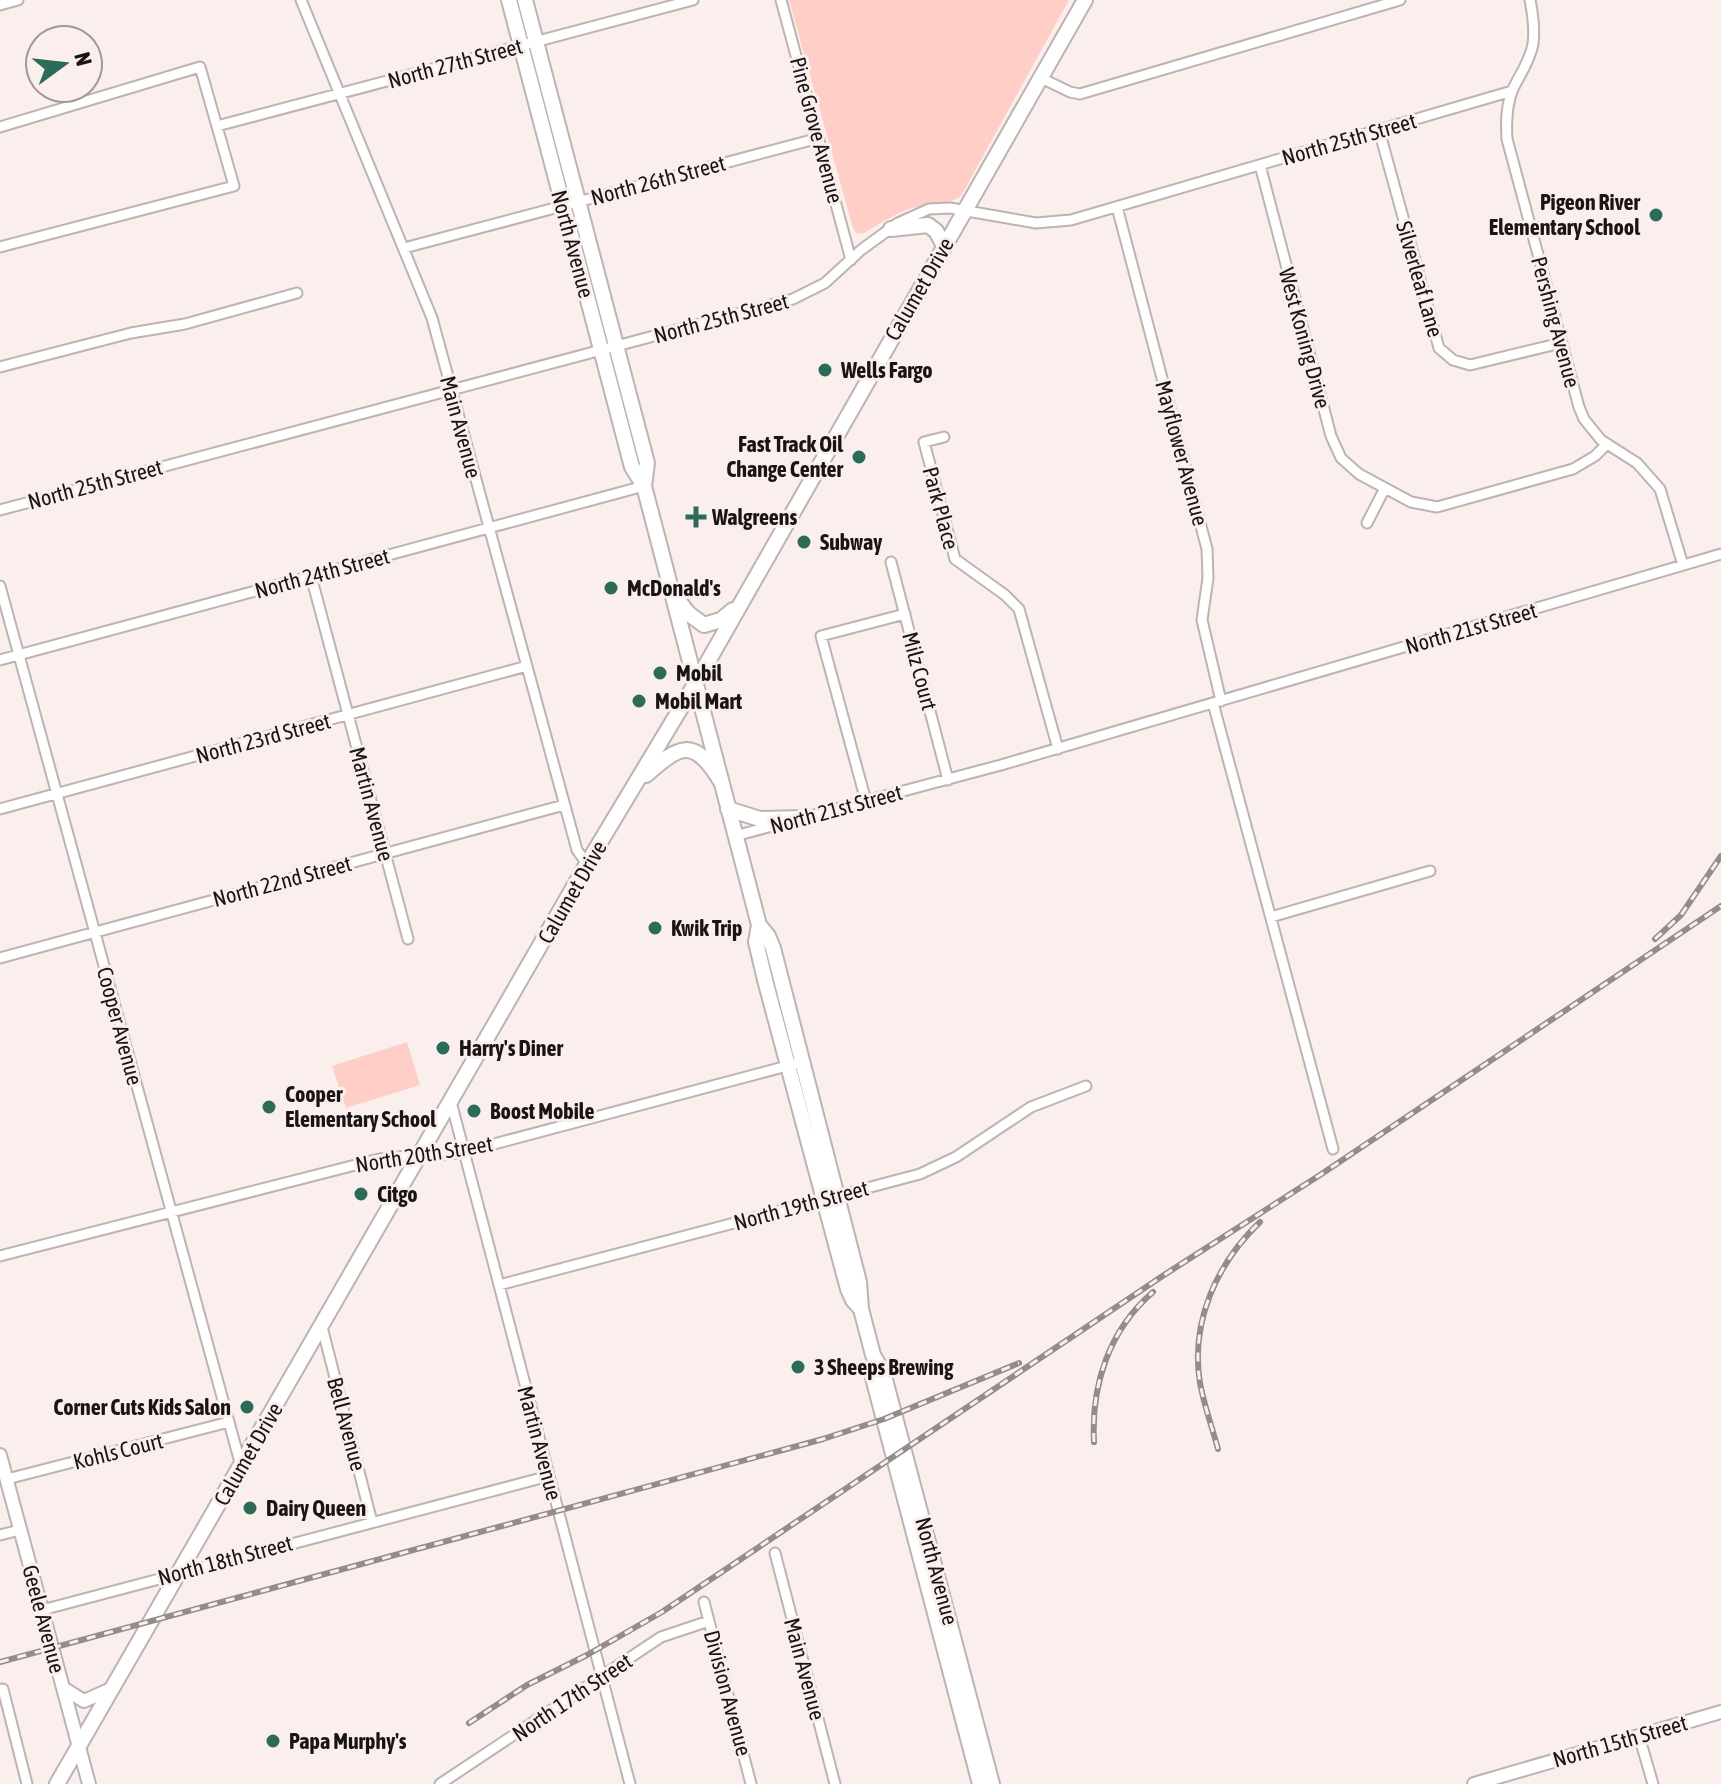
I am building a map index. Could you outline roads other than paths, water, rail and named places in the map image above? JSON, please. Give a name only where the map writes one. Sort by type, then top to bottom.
[{"type":"main road","name":"North Avenue","points":[[509,0],[528,43],[608,349],[632,467],[644,486],[759,925],[771,942],[796,1064],[830,1197],[859,1282],[861,1309],[875,1361],[883,1372],[992,1784]]},
{"type":"main road","name":"North Avenue","points":[[525,0],[528,43]]},
{"type":"main road","name":"Calumet Drive","points":[[57,1784],[587,864],[694,686],[1085,0]]},
{"type":"main road","points":[[891,229],[928,225],[936,231],[944,246]]},
{"type":"main road","points":[[670,590],[689,614],[704,625],[727,615],[746,595]]},
{"type":"main road","points":[[636,783],[681,750],[701,755],[720,780]]},
{"type":"main road","points":[[728,809],[756,818],[804,818]]},
{"type":"main road","name":"North Avenue","points":[[875,1361],[872,1374],[980,1784]]},
{"type":"street","points":[[0,5],[18,0]]},
{"type":"street","name":"Main Avenue","points":[[301,0],[432,318],[564,805],[577,850],[587,864]]},
{"type":"street","name":"North 27th Street","points":[[217,126],[693,0]]},
{"type":"street","name":"Pine Grove Avenue","points":[[781,0],[851,260]]},
{"type":"street","points":[[1041,78],[1080,94],[1400,0]]},
{"type":"street","name":"Pershing Avenue","points":[[1530,0],[1533,44],[1512,91],[1507,111],[1507,139],[1561,343],[1579,407],[1592,431],[1606,445],[1637,463],[1660,489],[1683,565]]},
{"type":"street","points":[[0,127],[200,67],[234,186],[0,247]]},
{"type":"street","name":"North 25th Street","points":[[0,510],[793,299],[825,283],[906,218],[929,209],[944,207],[1036,223],[1071,220],[1512,91]]},
{"type":"street","name":"Silverleaf Lane","points":[[1379,130],[1435,340],[1445,355],[1461,364],[1478,364],[1561,343]]},
{"type":"street","name":"North 26th Street","points":[[404,248],[819,138]]},
{"type":"street","name":"West Koning Drive","points":[[1260,165],[1335,447],[1349,467],[1411,502],[1425,506],[1449,506],[1573,469],[1595,456],[1606,445]]},
{"type":"street","name":"Mayflower Avenue","points":[[1117,207],[1207,549],[1208,578],[1202,620],[1217,702],[1333,1149]]},
{"type":"street","points":[[0,367],[122,335],[185,324],[297,293]]},
{"type":"street","name":"Park Place","points":[[944,437],[924,442],[955,559],[1005,595],[1019,609],[1058,749]]},
{"type":"street","name":"North 24th Street","points":[[0,660],[644,486]]},
{"type":"street","points":[[1367,523],[1385,488]]},
{"type":"street","name":"North 21st Street","points":[[735,836],[1058,749],[1721,554]]},
{"type":"street","name":"Milz Court","points":[[891,562],[948,780]]},
{"type":"street","name":"Martin Avenue","points":[[311,576],[408,939]]},
{"type":"street","name":"Cooper Avenue","points":[[0,586],[241,1466]]},
{"type":"street","points":[[866,801],[821,636],[905,614]]},
{"type":"street","name":"North 23rd Street","points":[[0,809],[527,666]]},
{"type":"street","name":"North 22nd Street","points":[[0,958],[564,805]]},
{"type":"street","points":[[1271,917],[1430,871]]},
{"type":"street","name":"North 20th Street","points":[[0,1256],[375,1160],[401,1155],[464,1152],[796,1064]]},
{"type":"street","name":"North 19th Street","points":[[499,1285],[936,1167],[976,1145],[1031,1107],[1086,1086]]},
{"type":"street","name":"Martin Avenue","points":[[451,1102],[630,1784]]},
{"type":"street","name":"Bell Avenue","points":[[322,1327],[372,1522]]},
{"type":"street","name":"Kohls Court","points":[[7,1479],[229,1422]]},
{"type":"street","name":"Geele Avenue","points":[[0,1455],[89,1784]]},
{"type":"street","name":"North 18th Street","points":[[42,1610],[549,1476]]},
{"type":"street","points":[[0,1535],[20,1530]]},
{"type":"street","name":"Main Avenue","points":[[775,1553],[835,1784]]},
{"type":"street","name":"Division Avenue","points":[[704,1602],[751,1784]]},
{"type":"street","name":"North 17th Street","points":[[440,1784],[661,1637],[709,1621]]},
{"type":"street","points":[[63,1688],[83,1701],[111,1689]]},
{"type":"street","points":[[1,1689],[27,1784]]},
{"type":"street","name":"North 15th Street","points":[[1474,1784],[1502,1780],[1721,1712]]},
{"type":"street","points":[[1639,1736],[1653,1784]]},
{"type":"railway","points":[[1655,939],[1681,915],[1721,856]]},
{"type":"railway","points":[[469,1723],[527,1685],[662,1612],[1721,906]]},
{"type":"railway","points":[[1218,1449],[1200,1383],[1198,1360],[1203,1316],[1219,1275],[1260,1222]]},
{"type":"railway","points":[[1094,1442],[1096,1400],[1106,1360],[1125,1323],[1153,1292]]},
{"type":"railway","points":[[0,1662],[823,1439],[884,1419],[1019,1363]]},
{"type":"place","name":"Pigeon River Elementary School","points":[[1656,215]]},
{"type":"place","name":"Wells Fargo","points":[[825,370]]},
{"type":"place","name":"Fast Track Oil Change Center","points":[[859,457]]},
{"type":"place","name":"Walgreens","points":[[696,517]]},
{"type":"place","name":"Subway","points":[[804,542]]},
{"type":"place","name":"McDonald's","points":[[611,588]]},
{"type":"place","name":"Mobil","points":[[660,673]]},
{"type":"place","name":"Mobil Mart","points":[[639,701]]},
{"type":"place","name":"Kwik Trip","points":[[655,928]]},
{"type":"place","name":"Harry's Diner","points":[[443,1048]]},
{"type":"place","name":"Cooper Elementary School","points":[[269,1107]]},
{"type":"place","name":"Boost Mobile","points":[[474,1111]]},
{"type":"place","name":"Citgo","points":[[361,1194]]},
{"type":"place","name":"3 Sheeps Brewing","points":[[798,1367]]},
{"type":"place","name":"Corner Cuts Kids Salon","points":[[247,1407]]},
{"type":"place","name":"Dairy Queen","points":[[250,1508]]},
{"type":"place","name":"Papa Murphy's","points":[[273,1741]]}]
